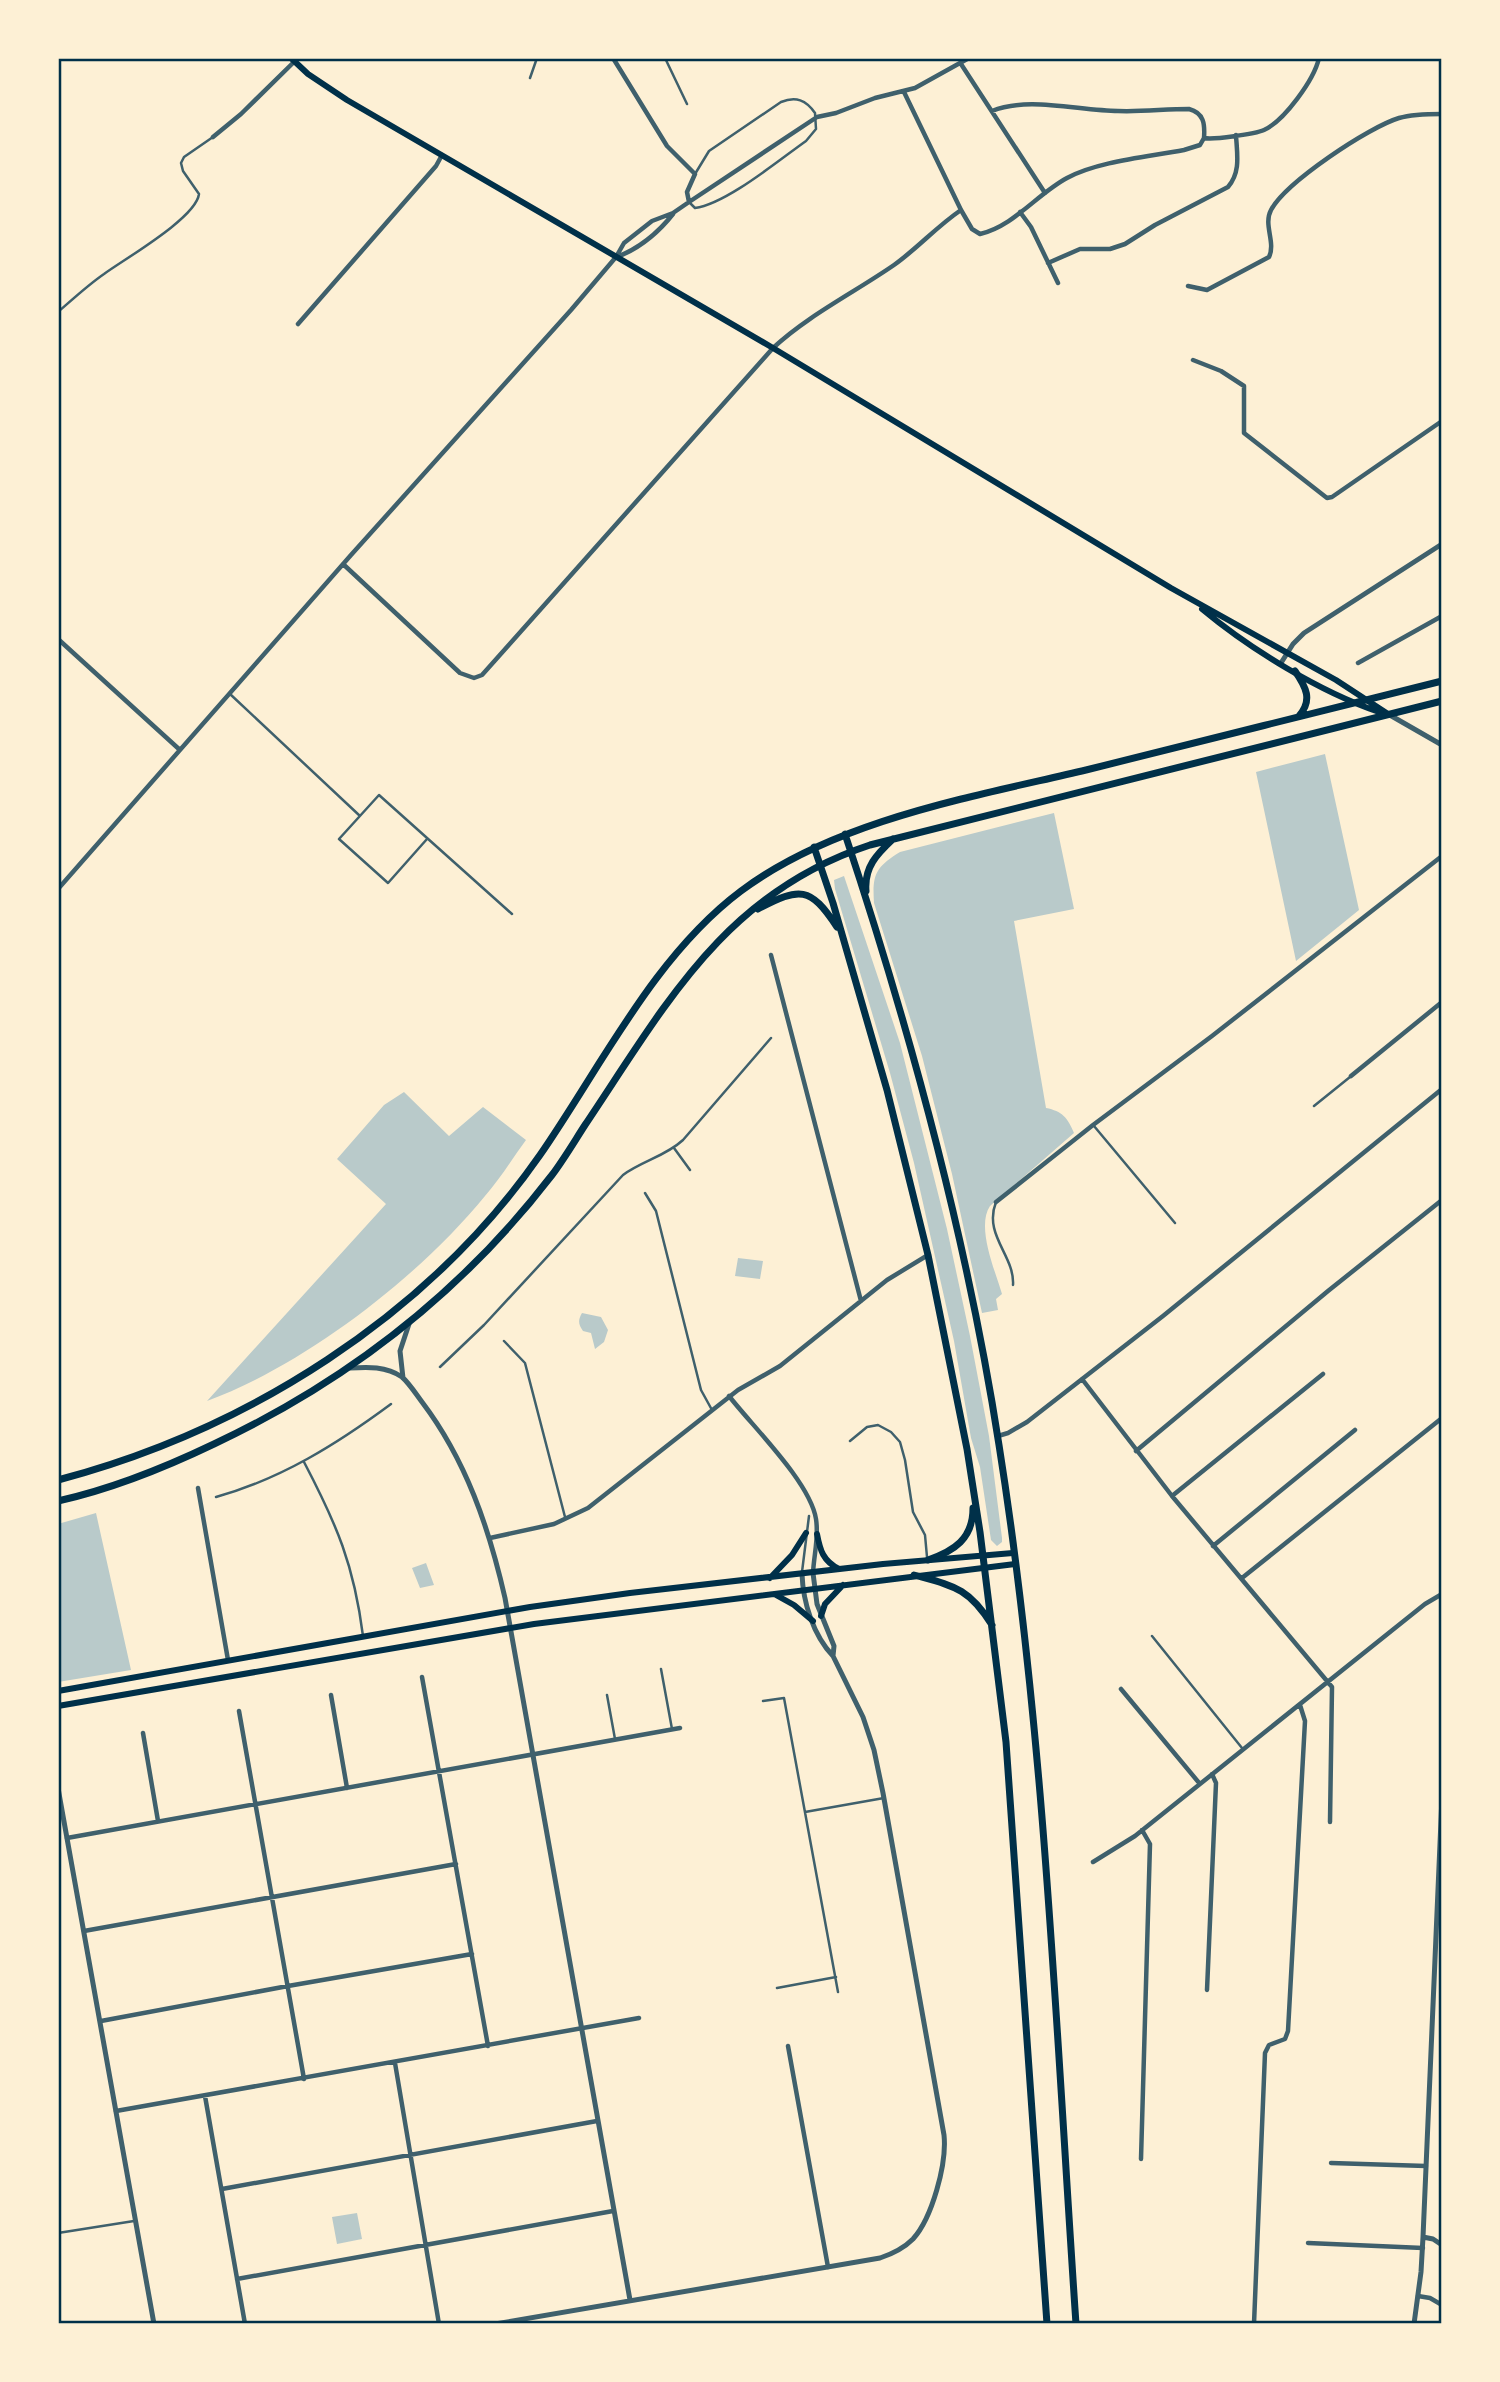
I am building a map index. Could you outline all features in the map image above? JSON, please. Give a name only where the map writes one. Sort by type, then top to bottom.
[{"type":"main road","points":[[294,59],[308,75],[341,96],[773,348],[1191,600],[1288,652],[1388,714]]},
{"type":"main road","points":[[1191,600],[1224,627],[1281,663],[1354,703],[1388,714]]},
{"type":"main road","points":[[1295,671],[1306,687],[1308,698],[1298,717]]},
{"type":"main road","points":[[58,1480],[149,1451],[235,1413],[321,1363],[406,1300],[463,1247],[502,1204],[530,1168],[633,1014],[686,942],[744,889],[814,847],[845,834],[951,803],[1442,681]]},
{"type":"main road","points":[[58,1501],[113,1486],[187,1457],[246,1429],[298,1401],[350,1368],[409,1324],[477,1262],[553,1174],[684,979],[703,957],[778,889],[851,851],[1442,701]]},
{"type":"main road","points":[[845,834],[916,1068],[952,1209],[998,1436],[1034,1736],[1076,2324]]},
{"type":"main road","points":[[866,901],[865,884],[870,865],[894,839]]},
{"type":"main road","points":[[814,847],[842,933],[902,1145],[928,1255],[974,1490],[994,1628],[1006,1742],[1047,2324]]},
{"type":"main road","points":[[745,917],[782,896],[803,894],[820,904],[842,933]]},
{"type":"main road","points":[[928,1560],[952,1550],[964,1540],[973,1516],[974,1490]]},
{"type":"main road","points":[[770,1578],[792,1555],[806,1533]]},
{"type":"main road","points":[[817,1534],[820,1550],[825,1558],[841,1570]]},
{"type":"main road","points":[[58,1691],[507,1611],[630,1593],[1013,1553]]},
{"type":"main road","points":[[58,1706],[510,1628],[1015,1564]]},
{"type":"main road","points":[[914,1576],[949,1585],[966,1593],[994,1628]]},
{"type":"main road","points":[[821,1616],[825,1604],[843,1585]]},
{"type":"main road","points":[[775,1594],[813,1621]]},
{"type":"street","points":[[613,58],[667,146],[695,174],[687,192],[689,202]]},
{"type":"street","points":[[58,889],[616,257],[629,238],[652,221],[673,213],[817,117],[844,111],[875,98],[904,92],[927,83],[970,58]]},
{"type":"street","points":[[1204,138],[1261,132],[1274,123],[1310,80],[1318,58]]},
{"type":"street","points":[[213,137],[241,114],[294,59]]},
{"type":"street","points":[[961,64],[1045,193]]},
{"type":"street","points":[[904,92],[961,210],[972,229],[980,234],[1003,224],[1078,173],[1184,150],[1199,145],[1204,138],[1203,117],[1189,109],[1118,111],[1033,105],[1006,106],[992,111]]},
{"type":"street","points":[[1188,286],[1207,290],[1269,257],[1272,248],[1267,223],[1272,208],[1325,159],[1390,121],[1406,116],[1442,114]]},
{"type":"street","points":[[1048,263],[1080,249],[1110,248],[1125,244],[1228,187],[1234,180],[1237,168],[1236,135]]},
{"type":"street","points":[[298,324],[443,155]]},
{"type":"street","points":[[343,564],[450,665],[464,675],[474,678],[482,675],[773,348],[898,262],[936,227],[961,210]]},
{"type":"street","points":[[1020,212],[1031,227],[1058,283]]},
{"type":"street","points":[[616,257],[640,246],[659,230],[673,213]]},
{"type":"street","points":[[1193,360],[1221,371],[1244,386],[1244,433],[1326,498],[1332,497],[1442,421]]},
{"type":"street","points":[[1281,663],[1304,633],[1442,544]]},
{"type":"street","points":[[1358,663],[1442,616]]},
{"type":"street","points":[[58,639],[180,750]]},
{"type":"street","points":[[1388,714],[1442,745]]},
{"type":"street","points":[[996,1202],[1442,856]]},
{"type":"street","points":[[771,955],[861,1301]]},
{"type":"street","points":[[1351,1076],[1442,1002]]},
{"type":"street","points":[[998,1436],[1027,1422],[1442,1089]]},
{"type":"street","points":[[1136,1451],[1442,1200]]},
{"type":"street","points":[[490,1538],[565,1519],[598,1501],[729,1396],[788,1360],[909,1265],[928,1255]]},
{"type":"street","points":[[402,1378],[400,1350],[409,1324]]},
{"type":"street","points":[[350,1368],[377,1367],[402,1378],[432,1416],[457,1458],[476,1497],[490,1538],[507,1611],[630,2300]]},
{"type":"street","points":[[1172,1496],[1323,1374]]},
{"type":"street","points":[[1082,1379],[1172,1496],[1329,1682],[1333,1691],[1330,1822]]},
{"type":"street","points":[[729,1396],[799,1483],[815,1512],[817,1534],[814,1589],[821,1616],[834,1646],[833,1656]]},
{"type":"street","points":[[1242,1578],[1442,1418]]},
{"type":"street","points":[[1213,1546],[1354,1430]]},
{"type":"street","points":[[198,1488],[228,1660]]},
{"type":"street","points":[[495,2324],[880,2258],[898,2250],[914,2238],[932,2204],[945,2144],[884,1798],[868,1728],[813,1621],[803,1590],[802,1574]]},
{"type":"street","points":[[1093,1863],[1142,1830],[1425,1604],[1442,1594]]},
{"type":"street","points":[[422,1677],[488,2046]]},
{"type":"street","points":[[1121,1689],[1200,1784]]},
{"type":"street","points":[[331,1696],[347,1788]]},
{"type":"street","points":[[1254,2324],[1265,2053],[1269,2045],[1285,2039],[1288,2031],[1304,1721],[1300,1705]]},
{"type":"street","points":[[239,1711],[304,2079]]},
{"type":"street","points":[[67,1838],[680,1728]]},
{"type":"street","points":[[143,1733],[158,1821]]},
{"type":"street","points":[[1207,1990],[1216,1783],[1212,1774]]},
{"type":"street","points":[[58,1788],[154,2324]]},
{"type":"street","points":[[1414,2324],[1423,2248],[1439,1938],[1442,1797]]},
{"type":"street","points":[[1142,1830],[1150,1844],[1142,2159]]},
{"type":"street","points":[[84,1931],[456,1864]]},
{"type":"street","points":[[101,2021],[472,1954]]},
{"type":"street","points":[[116,2112],[639,2018]]},
{"type":"street","points":[[788,2046],[828,2267]]},
{"type":"street","points":[[395,2063],[439,2324]]},
{"type":"street","points":[[205,2096],[245,2324]]},
{"type":"street","points":[[222,2189],[597,2121]]},
{"type":"street","points":[[1331,2162],[1426,2166]]},
{"type":"street","points":[[237,2279],[613,2211]]},
{"type":"street","points":[[1423,2237],[1442,2245]]},
{"type":"street","points":[[1308,2243],[1423,2248]]},
{"type":"street","points":[[1418,2296],[1430,2298],[1442,2305]]},
{"type":"lane","points":[[530,78],[537,58]]},
{"type":"lane","points":[[665,58],[687,104]]},
{"type":"lane","points":[[689,202],[695,208],[711,203],[763,171],[812,136],[817,117],[804,101],[794,99],[781,102],[709,151],[695,174]]},
{"type":"lane","points":[[58,312],[104,274],[174,225],[194,206],[199,194],[183,172],[181,160],[213,137]]},
{"type":"lane","points":[[229,693],[360,816]]},
{"type":"lane","points":[[427,839],[388,883],[339,839],[379,795],[512,915]]},
{"type":"lane","points":[[440,1367],[484,1325],[623,1175],[674,1148],[771,1038]]},
{"type":"lane","points":[[1314,1105],[1351,1076]]},
{"type":"lane","points":[[1093,1125],[1175,1223]]},
{"type":"lane","points":[[674,1148],[690,1170]]},
{"type":"lane","points":[[645,1193],[656,1211],[701,1390],[712,1410]]},
{"type":"lane","points":[[996,1202],[993,1214],[995,1229],[1000,1247],[1014,1274],[1013,1285]]},
{"type":"lane","points":[[504,1341],[524,1363],[565,1519]]},
{"type":"lane","points":[[216,1497],[252,1486],[304,1462],[353,1432],[391,1404]]},
{"type":"lane","points":[[850,1441],[867,1427],[878,1425],[891,1432],[900,1442],[911,1506],[925,1535],[928,1560]]},
{"type":"lane","points":[[304,1462],[344,1544],[353,1575],[363,1637]]},
{"type":"lane","points":[[802,1574],[810,1516]]},
{"type":"lane","points":[[1152,1636],[1243,1749]]},
{"type":"lane","points":[[662,1669],[672,1729]]},
{"type":"lane","points":[[607,1695],[615,1739]]},
{"type":"lane","points":[[763,1701],[784,1698],[838,1992]]},
{"type":"lane","points":[[805,1812],[884,1798]]},
{"type":"lane","points":[[58,1840],[67,1838]]},
{"type":"lane","points":[[777,1987],[836,1977]]},
{"type":"lane","points":[[58,2233],[136,2221]]},
{"type":"shaded area","points":[[1325,754],[1359,910],[1296,961],[1256,772]]},
{"type":"shaded area","points":[[1054,813],[1074,909],[1014,921],[1046,1108],[1064,1116],[1074,1133],[990,1206],[986,1215],[986,1237],[1002,1294],[996,1299],[998,1310],[982,1313],[952,1174],[922,1056],[874,903],[875,878],[881,867],[900,852]]},
{"type":"shaded area","points":[[844,876],[900,1043],[947,1229],[989,1436],[1002,1538],[1002,1542],[997,1546],[991,1540],[980,1467],[971,1438],[954,1341],[914,1163],[835,889],[834,880]]},
{"type":"shaded area","points":[[404,1092],[449,1136],[483,1107],[526,1140],[458,1227],[394,1287],[321,1342],[244,1385],[207,1401],[386,1204],[337,1159],[384,1105]]},
{"type":"shaded area","points":[[738,1258],[763,1261],[760,1279],[735,1276]]},
{"type":"shaded area","points":[[582,1313],[601,1317],[608,1330],[604,1342],[595,1349],[591,1333],[583,1331],[580,1326]]},
{"type":"shaded area","points":[[96,1513],[131,1670],[58,1682],[58,1524]]},
{"type":"shaded area","points":[[426,1563],[434,1585],[420,1588],[412,1568]]},
{"type":"shaded area","points":[[357,2213],[362,2239],[337,2244],[332,2217]]}]
